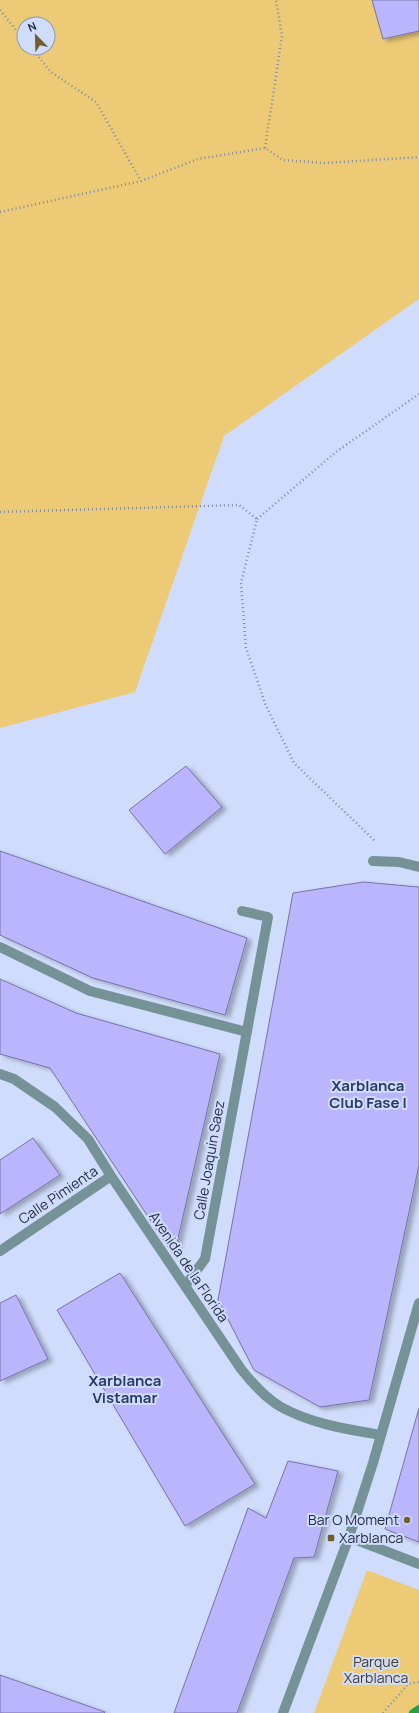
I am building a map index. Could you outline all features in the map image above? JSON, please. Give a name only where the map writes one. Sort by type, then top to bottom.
[{"type":"street","points":[[373,861],[399,862],[419,867]]},
{"type":"street","name":"Calle Joaquín Saez","points":[[185,1286],[205,1259],[268,917],[242,911]]},
{"type":"street","points":[[0,947],[90,991],[247,1032]]},
{"type":"street","name":"Avenida de la Florida","points":[[0,1074],[14,1079],[55,1107],[88,1139],[111,1176],[241,1369],[258,1389],[280,1407],[324,1425],[381,1435]]},
{"type":"street","name":"Calle Pimienta","points":[[0,1251],[111,1176]]},
{"type":"street","points":[[283,1713],[349,1537],[381,1435],[419,1303]]},
{"type":"street","points":[[349,1537],[419,1564]]},
{"type":"path","points":[[265,148],[282,36],[276,0]]},
{"type":"path","points":[[0,10],[16,30]]},
{"type":"path","points":[[38,56],[51,72],[96,102],[141,181]]},
{"type":"path","points":[[0,212],[141,181],[198,159],[265,148],[283,160],[325,163],[419,157]]},
{"type":"path","points":[[399,862],[371,838],[294,763],[266,706],[246,648],[241,583],[257,518],[336,452],[419,394]]},
{"type":"path","points":[[0,512],[239,506],[257,518]]},
{"type":"path","points":[[383,1713],[408,1684],[419,1682]]},
{"type":"green space","points":[[0,0],[419,0],[419,299],[224,436],[135,692],[0,728]]},
{"type":"green space","name":"Parque Xarblanca","points":[[367,1570],[419,1590],[419,1713],[314,1713]]},
{"type":"building","points":[[372,0],[419,0],[419,31],[383,39]]},
{"type":"building","points":[[186,766],[222,807],[165,854],[129,810]]},
{"type":"building","points":[[0,851],[247,938],[225,1015],[93,978],[0,935]]},
{"type":"building","points":[[363,882],[419,887],[419,1165],[369,1400],[320,1407],[254,1370],[218,1300],[293,893]]},
{"type":"building","points":[[0,979],[76,1013],[220,1054],[174,1256],[50,1068],[0,1054]]},
{"type":"building","points":[[33,1138],[60,1175],[0,1214],[0,1160]]},
{"type":"building","points":[[120,1273],[255,1484],[185,1526],[57,1310]]},
{"type":"building","points":[[16,1295],[48,1359],[0,1381],[0,1303]]},
{"type":"building","points":[[419,1408],[419,1542],[385,1529]]},
{"type":"building","points":[[288,1461],[338,1471],[314,1557],[294,1558],[237,1713],[174,1713],[248,1508],[266,1518]]},
{"type":"building","points":[[0,1675],[105,1712],[0,1713]]},
{"type":"waterway","points":[[413,1713],[419,1709]]},
{"type":"place","name":"Bar O Moment","points":[[407,1520]]},
{"type":"place","name":"Xarblanca","points":[[331,1538]]},
{"type":"district","name":"Xarblanca Club Fase I","points":[[368,1094]]},
{"type":"district","name":"Xarblanca Vistamar","points":[[125,1390]]}]
